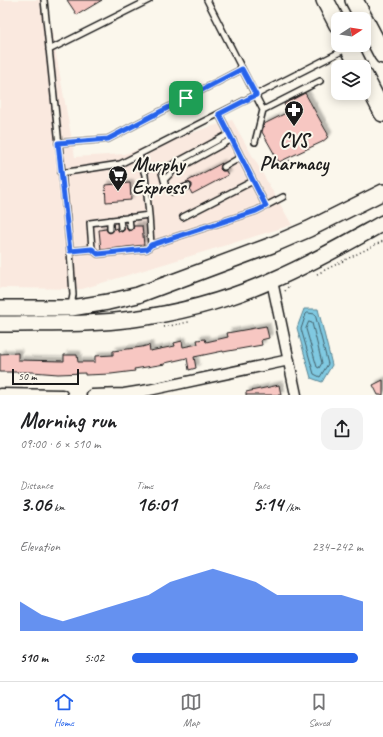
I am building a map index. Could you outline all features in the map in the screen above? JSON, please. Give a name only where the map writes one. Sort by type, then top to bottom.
[{"type":"main road","points":[[325,0],[331,12]]},
{"type":"main road","points":[[354,0],[381,46]]},
{"type":"main road","points":[[371,90],[383,113]]},
{"type":"main road","points":[[0,324],[69,316],[108,302],[164,287],[199,271],[242,256],[296,234],[383,192]]},
{"type":"main road","points":[[0,308],[69,316],[103,322],[134,319],[210,303],[272,280],[309,263],[383,223]]},
{"type":"street","points":[[272,280],[296,395]]},
{"type":"street","points":[[92,395],[124,394],[149,390],[289,360]]},
{"type":"street","points":[[0,394],[62,395]]},
{"type":"lane","points":[[44,0],[70,251],[73,295],[69,316]]},
{"type":"lane","points":[[49,50],[149,0]]},
{"type":"lane","points":[[207,0],[263,110],[255,142]]},
{"type":"lane","points":[[61,173],[120,164],[338,52]]},
{"type":"lane","points":[[58,143],[108,139],[242,69]]},
{"type":"lane","points":[[263,110],[320,81]]},
{"type":"lane","points":[[219,114],[266,206]]},
{"type":"lane","points":[[188,186],[173,192],[166,187],[162,173],[168,167],[231,137]]},
{"type":"lane","points":[[139,155],[145,175],[149,206],[151,245]]},
{"type":"lane","points":[[224,167],[241,157]]},
{"type":"lane","points":[[183,217],[253,181]]},
{"type":"lane","points":[[70,251],[92,249],[98,254],[133,248],[147,249],[151,245],[256,211],[283,197]]},
{"type":"lane","points":[[92,249],[90,223],[149,215]]},
{"type":"lane","points":[[129,217],[130,227]]},
{"type":"lane","points":[[120,218],[121,228]]},
{"type":"lane","points":[[110,220],[110,229]]},
{"type":"path","points":[[313,275],[383,241]]},
{"type":"path","points":[[285,291],[293,284]]},
{"type":"shaded area","points":[[0,0],[46,0],[75,157],[124,154],[232,120],[292,225],[82,289],[0,288]]},
{"type":"water","points":[[304,309],[318,309],[332,365],[322,382],[311,378],[297,328]]},
{"type":"building","points":[[67,0],[102,0],[77,15]]},
{"type":"building","name":"CVS Pharmacy","points":[[305,93],[328,134],[327,138],[322,142],[279,162],[262,132],[264,124],[288,112],[284,104]]},
{"type":"building","points":[[222,163],[220,169],[222,171],[226,171],[228,175],[192,194],[190,190],[192,184],[186,182]]},
{"type":"building","name":"Murphy Express","points":[[130,183],[131,200],[106,202],[105,185]]},
{"type":"building","name":"Murphy Express","points":[[134,226],[142,226],[144,245],[101,250],[99,230],[106,229],[110,233],[117,228],[122,232],[125,227],[129,231],[132,230]]},
{"type":"building","points":[[266,326],[269,338],[261,340],[262,345],[194,357],[196,368],[189,370],[187,358],[165,364],[134,369],[135,371],[111,374],[85,375],[85,373],[58,374],[0,372],[0,354],[18,353],[18,360],[64,361],[64,355],[77,355],[78,362],[95,362],[95,356],[113,355],[113,351],[149,345],[150,351],[175,346],[174,343],[182,341],[183,347],[198,344],[197,340],[205,339],[206,342],[228,337],[227,333]]},
{"type":"building","points":[[383,380],[383,395],[378,395],[373,385]]},
{"type":"building","points":[[279,385],[281,395],[246,395],[246,392]]},
{"type":"place","name":"CVS Pharmacy","points":[[294,127]]},
{"type":"place","name":"Murphy Express","points":[[118,192]]},
{"type":"route","points":[[242,69],[256,95],[219,114],[266,206],[256,211],[151,245],[147,249],[98,254],[92,249],[70,251],[58,143],[108,139],[186,98],[242,69]]}]
